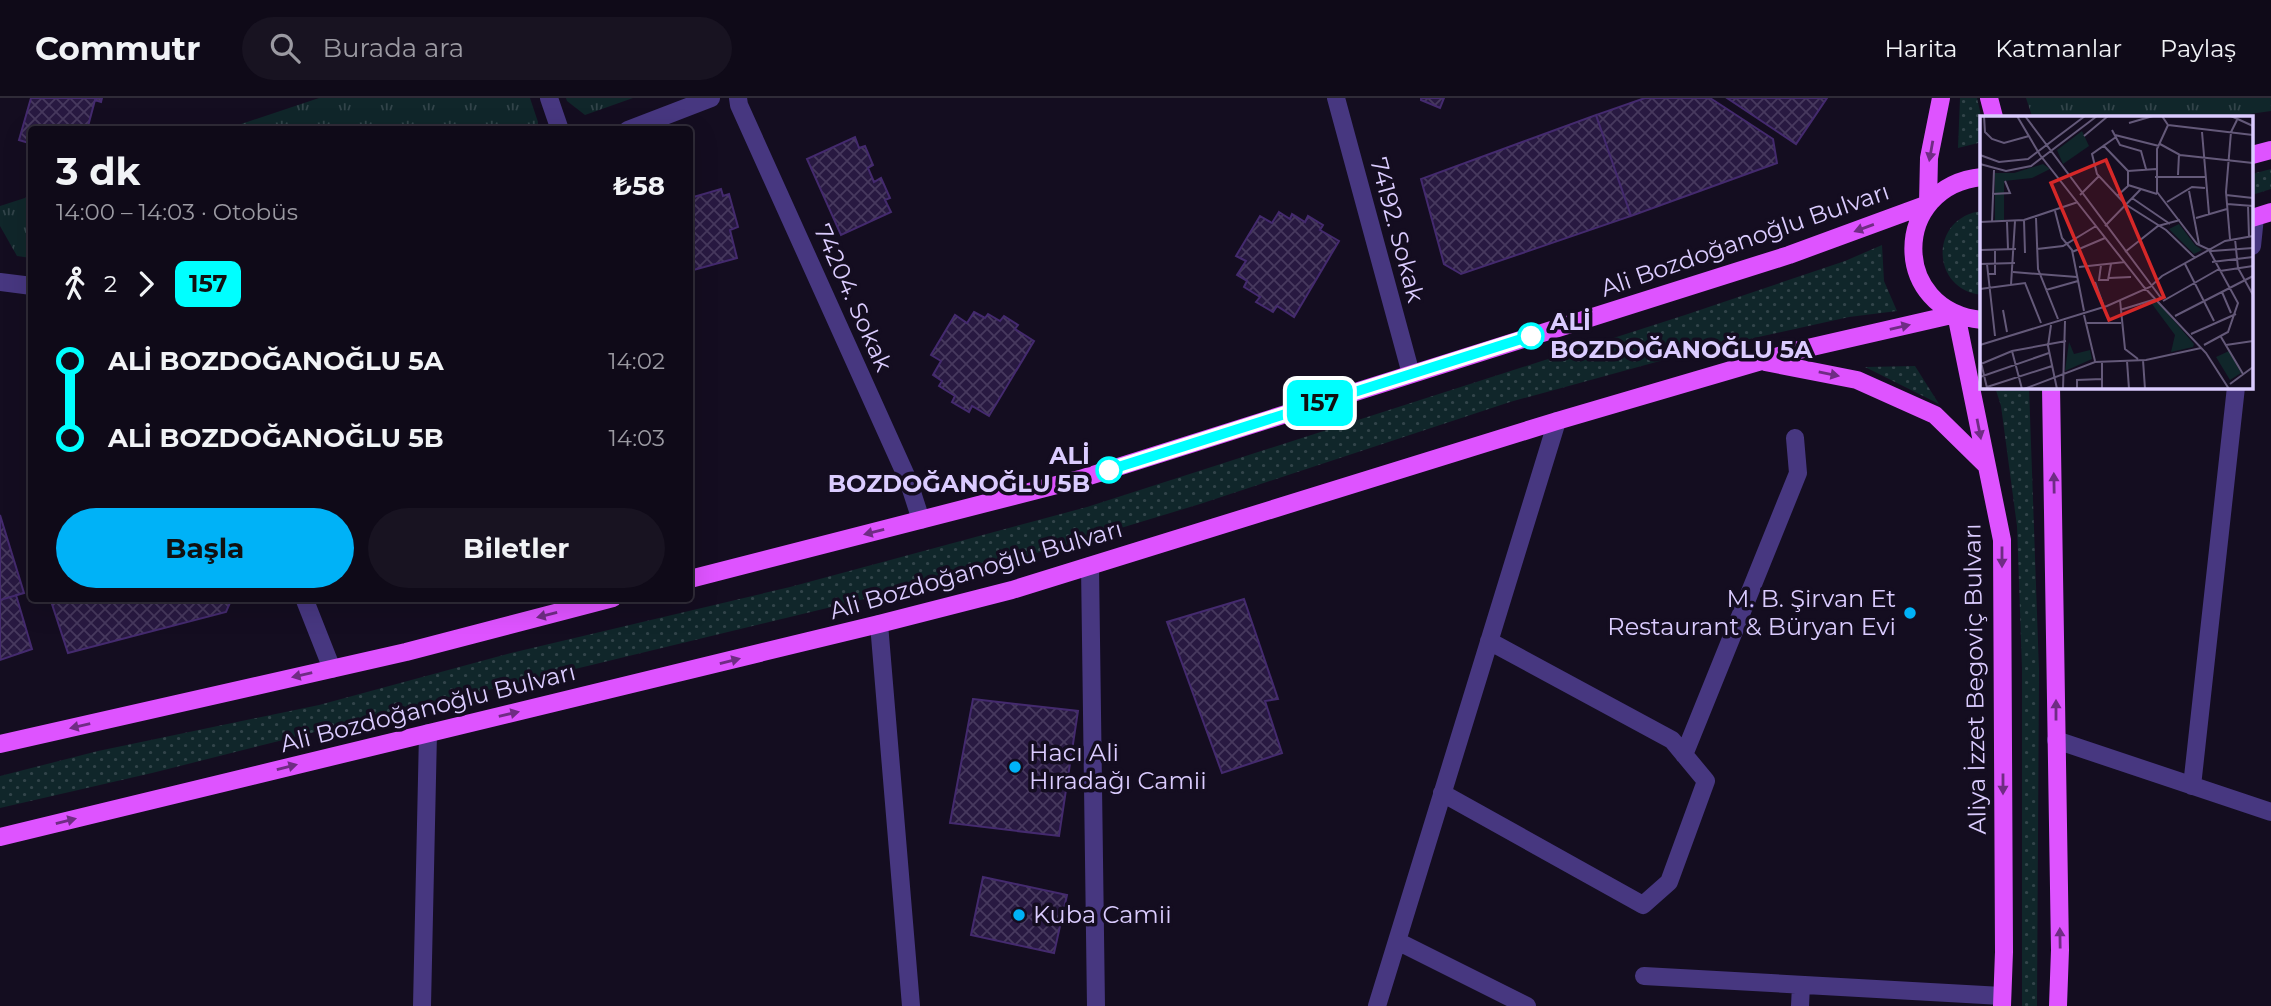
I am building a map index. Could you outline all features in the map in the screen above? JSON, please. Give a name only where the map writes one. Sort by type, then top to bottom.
[{"type":"main road","points":[[1928,204],[1928,158],[1941,98]]},
{"type":"main road","points":[[1989,98],[1994,116]]},
{"type":"main road","points":[[2254,154],[2271,150]]},
{"type":"main road","points":[[1980,177],[1967,179],[1945,188],[1928,204],[1917,224],[1912,247],[1915,270],[1926,291],[1944,308],[1966,318],[1980,320]]},
{"type":"main road","name":"Ali Bozdoğanoğlu Bulvarı","points":[[693,578],[1080,479],[1789,255],[1928,204]]},
{"type":"main road","name":"Ali Bozdoğanoğlu Bulvarı","points":[[0,837],[1012,590],[1557,421],[1799,350],[1956,314]]},
{"type":"main road","name":"Aliya İzzet Begoviç Bulvarı","points":[[1956,314],[2002,540],[2002,1001]]},
{"type":"main road","points":[[1762,361],[1857,380],[1935,415],[1987,466]]},
{"type":"main road","points":[[2051,388],[2060,950],[2058,1006]]},
{"type":"main road","points":[[0,744],[332,669],[597,602]]},
{"type":"street","points":[[548,98],[558,126]]},
{"type":"street","points":[[638,126],[711,98]]},
{"type":"street","name":"74204. Sokak","points":[[738,98],[908,480],[921,520]]},
{"type":"street","name":"74192. Sokak","points":[[1336,98],[1411,374]]},
{"type":"street","points":[[2254,237],[2259,216]]},
{"type":"street","points":[[0,282],[28,286]]},
{"type":"street","points":[[2192,786],[2236,388]]},
{"type":"street","points":[[1377,1006],[1557,421]]},
{"type":"street","points":[[1684,755],[1798,473],[1795,438]]},
{"type":"street","points":[[1090,566],[1096,1006]]},
{"type":"street","points":[[306,602],[332,669]]},
{"type":"street","points":[[879,624],[911,1006]]},
{"type":"street","points":[[1442,793],[1643,905],[1669,882],[1706,781],[1672,740],[1489,641]]},
{"type":"street","points":[[422,1006],[428,733]]},
{"type":"street","points":[[2056,740],[2271,812]]},
{"type":"street","points":[[1396,941],[1527,1006]]},
{"type":"street","points":[[1644,976],[2002,1001]]},
{"type":"street","points":[[1800,1006],[1801,985]]},
{"type":"green space","points":[[319,98],[530,98],[538,122],[537,126],[235,126]]},
{"type":"green space","points":[[566,98],[633,98],[585,115]]},
{"type":"green space","points":[[1960,98],[1977,98],[1981,116],[1980,142],[1958,148]]},
{"type":"green space","points":[[2026,98],[2271,98],[2271,111],[2235,116],[2032,116]]},
{"type":"green space","points":[[2271,169],[2271,189],[2254,194],[2254,173]]},
{"type":"green space","points":[[28,197],[28,258],[17,256],[0,226],[0,206]]},
{"type":"green space","points":[[1980,212],[1980,294],[1965,290],[1953,281],[1945,268],[1945,239],[1952,226],[1965,216]]},
{"type":"green space","points":[[1882,245],[1884,281],[1897,311],[1849,317],[1700,350],[1510,402],[1200,504],[1055,548],[873,597],[0,808],[0,776],[98,751],[319,705],[511,653],[790,587],[1087,507],[1685,315],[1845,261]]},
{"type":"green space","points":[[1915,366],[1939,404],[1865,367]]},
{"type":"green space","points":[[1995,388],[2029,388],[2039,670],[2037,1006],[2022,1006],[2022,668],[2017,526],[2001,406]]},
{"type":"building","points":[[31,98],[102,98],[101,102],[95,100],[88,126],[28,126],[28,143],[19,140]]},
{"type":"building","points":[[1421,98],[1444,98],[1440,108]]},
{"type":"building","points":[[1645,98],[1710,98],[1773,139],[1777,163],[1631,216],[1596,115]]},
{"type":"building","points":[[1727,98],[1827,98],[1796,144]]},
{"type":"building","points":[[1596,115],[1631,216],[1461,274],[1444,264],[1421,179]]},
{"type":"building","points":[[855,137],[859,148],[865,146],[873,165],[868,168],[874,182],[881,178],[890,198],[885,200],[891,212],[841,235],[807,159]]},
{"type":"building","points":[[721,189],[723,196],[729,194],[738,227],[730,230],[737,258],[693,270],[693,197]]},
{"type":"building","points":[[1279,212],[1290,219],[1292,214],[1305,222],[1308,216],[1323,225],[1320,230],[1339,241],[1294,317],[1277,306],[1273,312],[1256,302],[1260,297],[1244,287],[1247,281],[1237,275],[1246,261],[1236,256],[1260,216],[1272,223]]},
{"type":"building","points":[[974,312],[985,318],[988,314],[1000,321],[1004,316],[1018,325],[1015,329],[1034,341],[989,416],[972,406],[969,412],[952,402],[955,396],[939,386],[942,381],[933,375],[941,361],[931,355],[955,315],[967,323]]},
{"type":"building","points":[[0,515],[24,593],[0,600]]},
{"type":"building","points":[[0,515],[24,593],[16,595],[32,649],[0,660]]},
{"type":"building","points":[[1244,599],[1278,699],[1265,701],[1282,753],[1222,773],[1167,622]]},
{"type":"building","points":[[51,602],[230,602],[226,612],[68,653]]},
{"type":"building","name":"Hacı Ali Hıradağı Camii","points":[[973,699],[1078,711],[1059,836],[950,823]]},
{"type":"building","name":"Kuba Camii","points":[[983,877],[1067,895],[1054,953],[971,935]]},
{"type":"bus line","name":"157","points":[[1109,470],[1531,336]]},
{"type":"place","name":"ALİ BOZDOĞANOĞLU 5A","points":[[1531,336]]},
{"type":"place","name":"ALİ BOZDOĞANOĞLU 5B","points":[[1109,470]]},
{"type":"place","name":"M. B. Şirvan Et Restaurant & Büryan Evi","points":[[1910,613]]},
{"type":"place","name":"Hacı Ali Hıradağı Camii","points":[[1015,767]]},
{"type":"place","name":"Kuba Camii","points":[[1019,915]]}]
